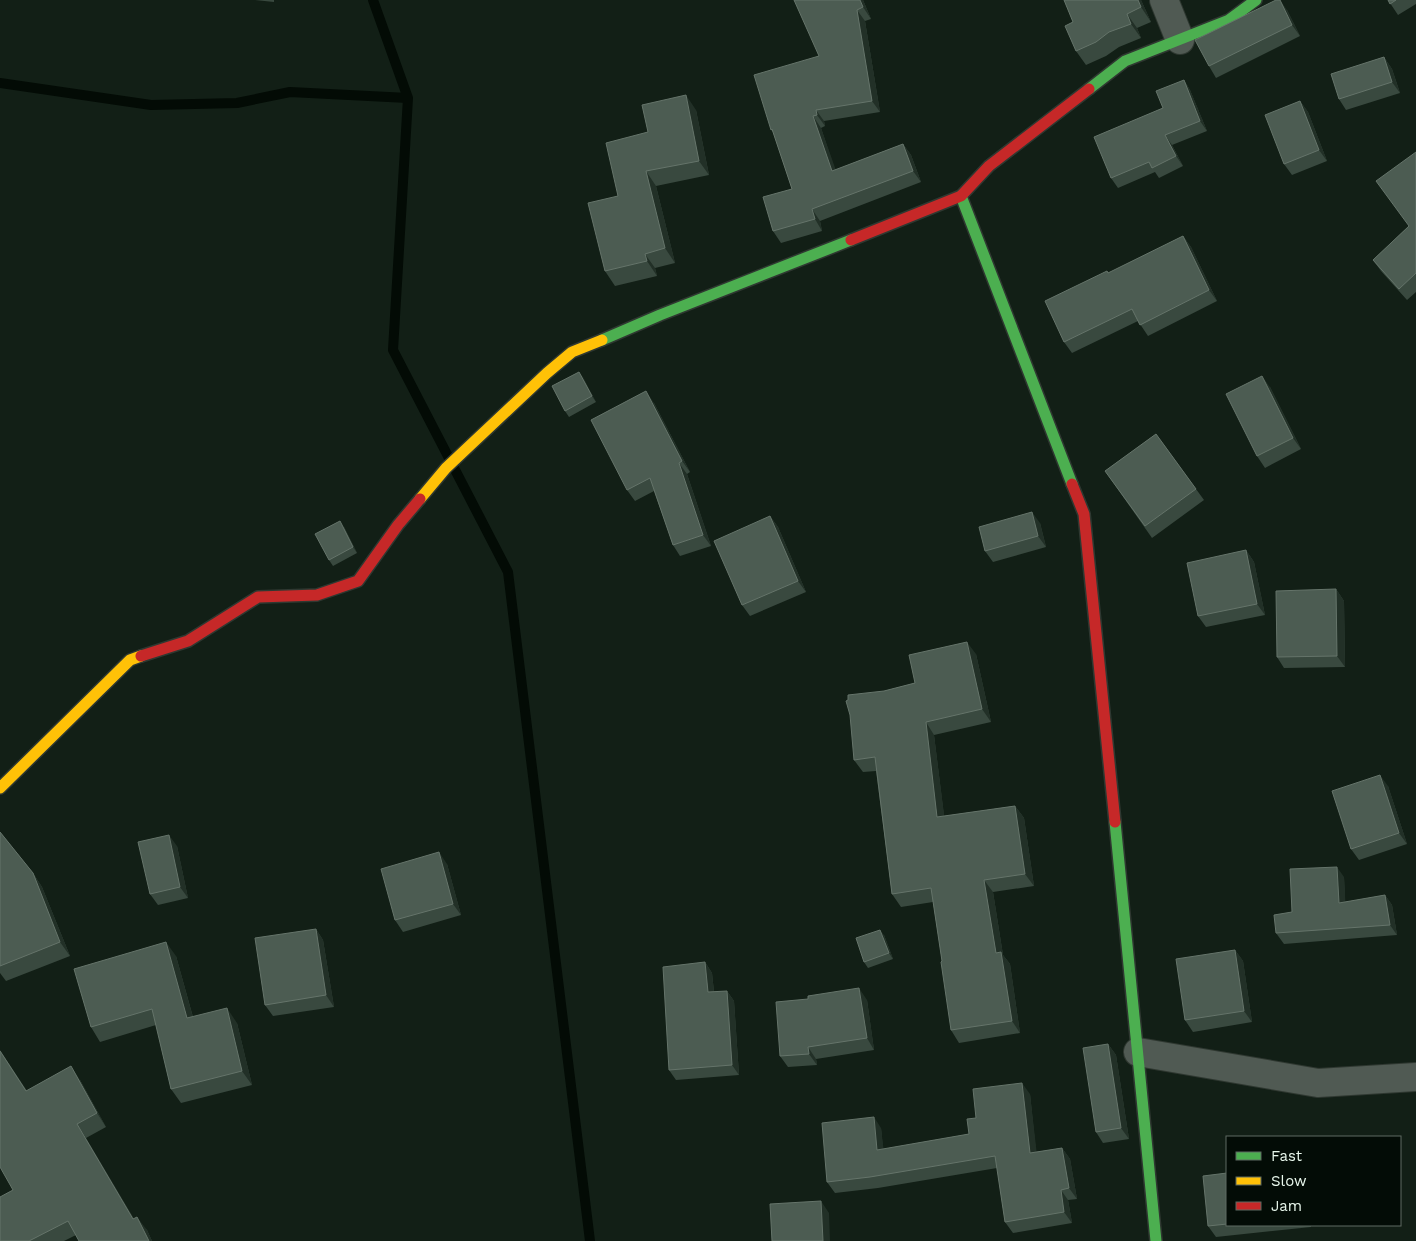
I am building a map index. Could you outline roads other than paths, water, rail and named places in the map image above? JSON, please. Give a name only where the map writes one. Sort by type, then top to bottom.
[{"type":"street","points":[[1164,0],[1180,40]]},
{"type":"street","points":[[0,788],[130,660],[188,641],[258,597],[316,595],[358,581],[398,525],[446,468],[572,352],[660,315],[961,196],[989,166],[1125,61],[1229,20],[1256,0]]},
{"type":"street","points":[[961,196],[1084,514],[1156,1241]]},
{"type":"street","points":[[1138,1052],[1318,1083],[1416,1077]]},
{"type":"waterway","points":[[373,0],[408,98],[393,350],[508,572],[590,1241]]},
{"type":"waterway","points":[[0,83],[151,105],[237,103],[290,92],[408,98]]}]
